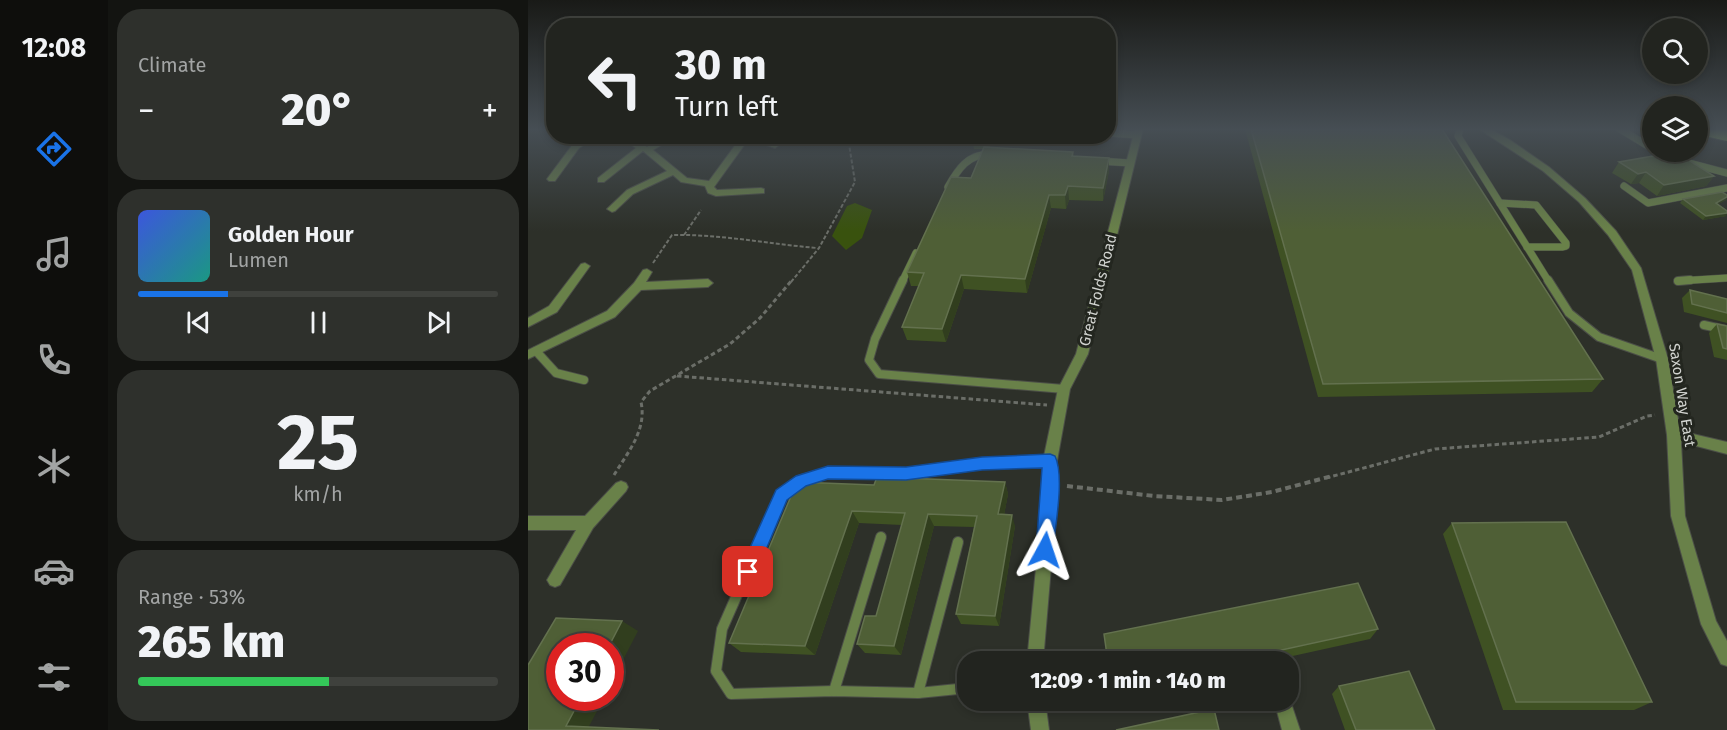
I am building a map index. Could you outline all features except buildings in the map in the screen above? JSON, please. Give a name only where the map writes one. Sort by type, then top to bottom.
[{"type":"street","points":[[552,179],[564,163]]},
{"type":"street","points":[[601,180],[624,163]]},
{"type":"street","points":[[661,163],[684,180],[710,184]]},
{"type":"street","points":[[726,163],[710,184],[711,191],[716,193],[761,191]]},
{"type":"street","name":"Great Folds Road","points":[[1036,651],[1051,484],[1050,461],[1064,389],[1082,354],[1130,163]]},
{"type":"street","name":"Saxon Way East","points":[[1538,163],[1582,200],[1612,233],[1637,270],[1662,359],[1674,435],[1678,516],[1708,624],[1727,658]]},
{"type":"street","points":[[612,209],[630,192],[672,172]]},
{"type":"street","points":[[528,323],[553,309],[585,266]]},
{"type":"street","points":[[532,353],[611,314],[638,286],[647,272]]},
{"type":"street","points":[[638,286],[708,283]]},
{"type":"street","points":[[1674,435],[1727,448]]},
{"type":"street","points":[[555,580],[588,523],[621,487]]},
{"type":"street","points":[[528,523],[588,523]]},
{"type":"street","points":[[1037,711],[1040,730]]},
{"type":"street","points":[[1286,711],[1291,730]]},
{"type":"lane","points":[[943,197],[959,166],[963,163]]},
{"type":"lane","points":[[1475,163],[1569,313],[1599,337],[1662,359]]},
{"type":"lane","points":[[1692,163],[1727,174]]},
{"type":"lane","points":[[1710,169],[1727,186]]},
{"type":"lane","points":[[1624,186],[1648,203],[1727,186]]},
{"type":"lane","points":[[1500,203],[1536,205],[1566,243],[1566,246],[1562,247],[1527,247]]},
{"type":"lane","points":[[918,249],[875,339],[869,360],[879,374],[1064,389]]},
{"type":"lane","points":[[1678,281],[1727,278]]},
{"type":"lane","points":[[1704,325],[1727,330]]},
{"type":"lane","points":[[532,353],[557,376],[584,380]]},
{"type":"lane","points":[[957,689],[918,693],[834,691],[731,694],[716,672],[722,629],[781,495],[801,480],[828,473],[906,474],[982,463],[1050,461]]},
{"type":"lane","points":[[834,691],[881,537]]},
{"type":"lane","points":[[918,693],[958,542]]},
{"type":"path","points":[[621,487],[624,480],[610,481],[643,422],[645,412],[641,402],[650,391],[730,344],[760,318],[819,248],[855,182],[852,163]]},
{"type":"path","points":[[684,235],[701,210]]},
{"type":"path","points":[[647,272],[672,235],[707,234],[752,242],[819,248]]},
{"type":"path","points":[[675,375],[1061,406]]},
{"type":"path","points":[[1051,484],[1154,496],[1222,500],[1272,492],[1435,449],[1599,437],[1651,415],[1671,417]]},
{"type":"green space","points":[[855,203],[872,210],[862,238],[846,250],[832,236],[847,206]]},
{"type":"route","points":[[748,572],[781,495],[801,480],[828,473],[906,474],[982,463],[1050,461],[1051,484],[1045,550]]}]
